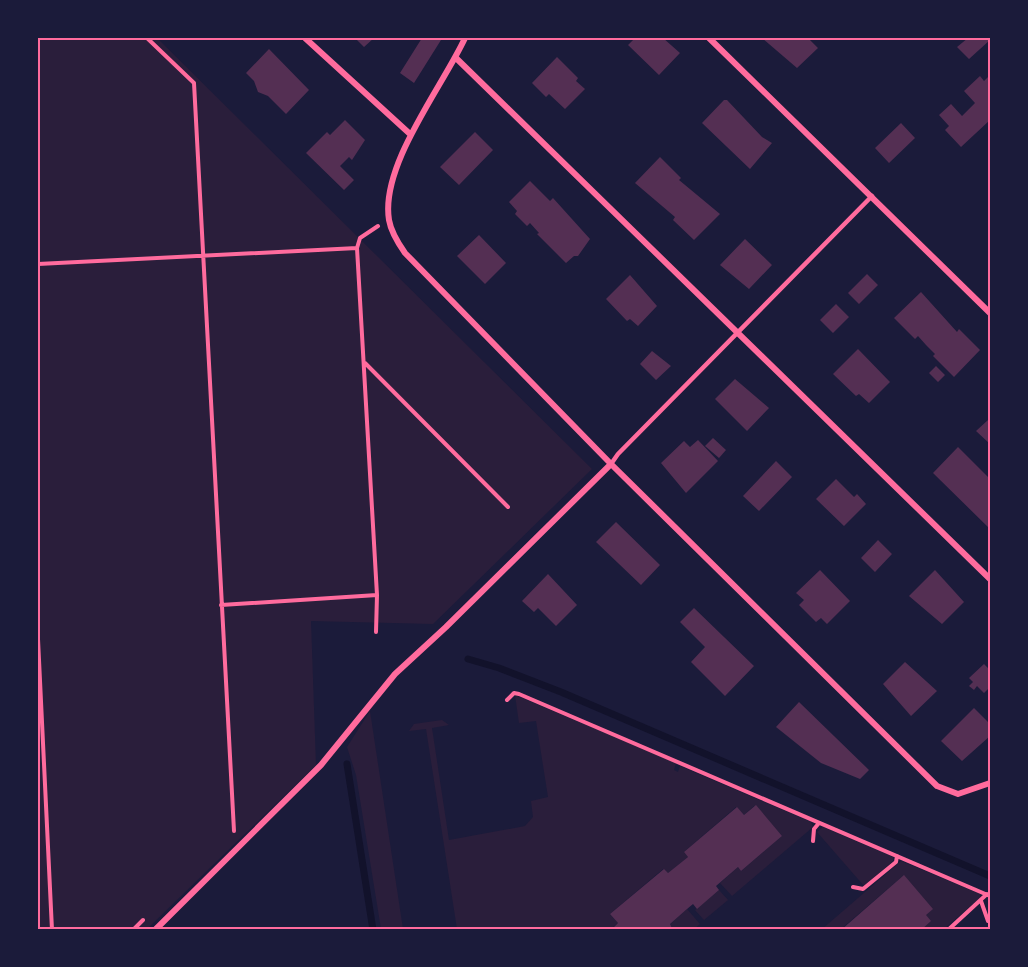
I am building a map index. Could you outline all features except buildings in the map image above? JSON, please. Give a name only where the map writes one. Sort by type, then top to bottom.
[{"type":"street","points":[[305,38],[410,134]]},
{"type":"street","points":[[465,38],[456,58],[410,134],[391,192],[388,219],[393,235],[405,253],[611,464],[937,786],[958,794],[990,783]]},
{"type":"street","points":[[709,38],[990,313]]},
{"type":"street","points":[[456,58],[990,579]]},
{"type":"street","points":[[154,930],[321,765],[395,674],[611,464]]},
{"type":"lane","points":[[611,464],[618,454],[872,196]]},
{"type":"path","points":[[147,38],[194,83],[234,834]]},
{"type":"path","points":[[376,632],[377,595],[357,248],[360,238],[388,219]]},
{"type":"path","points":[[38,264],[357,248]]},
{"type":"path","points":[[365,363],[508,507]]},
{"type":"path","points":[[221,605],[377,595]]},
{"type":"path","points":[[38,639],[52,930]]},
{"type":"path","points":[[507,700],[514,693],[519,694],[988,895],[948,930]]},
{"type":"path","points":[[813,841],[814,829],[819,822]]},
{"type":"path","points":[[853,887],[863,889],[896,862],[897,856]]},
{"type":"path","points":[[981,901],[988,921]]},
{"type":"shaded area","points":[[38,38],[157,38],[592,469],[433,624],[311,621],[316,765],[147,929],[38,929]]},
{"type":"shaded area","points":[[515,695],[676,763],[674,770],[678,772],[680,766],[811,822],[813,827],[732,896],[720,883],[738,867],[741,871],[782,836],[754,806],[744,815],[736,807],[684,852],[688,857],[668,873],[663,869],[610,914],[618,923],[611,929],[457,929],[426,729],[409,731],[414,724],[442,720],[449,725],[432,728],[449,840],[525,826],[533,817],[531,801],[548,797],[536,721],[519,723]]},
{"type":"shaded area","points":[[370,711],[403,929],[381,929],[356,775],[347,747]]},
{"type":"shaded area","points":[[823,827],[893,857],[893,861],[864,886],[817,832]]},
{"type":"shaded area","points":[[901,861],[980,894],[980,898],[944,929],[921,929],[926,915],[903,876],[841,929],[821,930]]},
{"type":"shaded area","points":[[719,890],[728,900],[704,920],[695,910]]},
{"type":"shaded area","points":[[687,909],[700,924],[693,930],[673,929],[670,924]]},
{"type":"waterway","points":[[468,659],[499,668],[561,692],[990,876]]},
{"type":"waterway","points":[[347,764],[373,930]]}]
